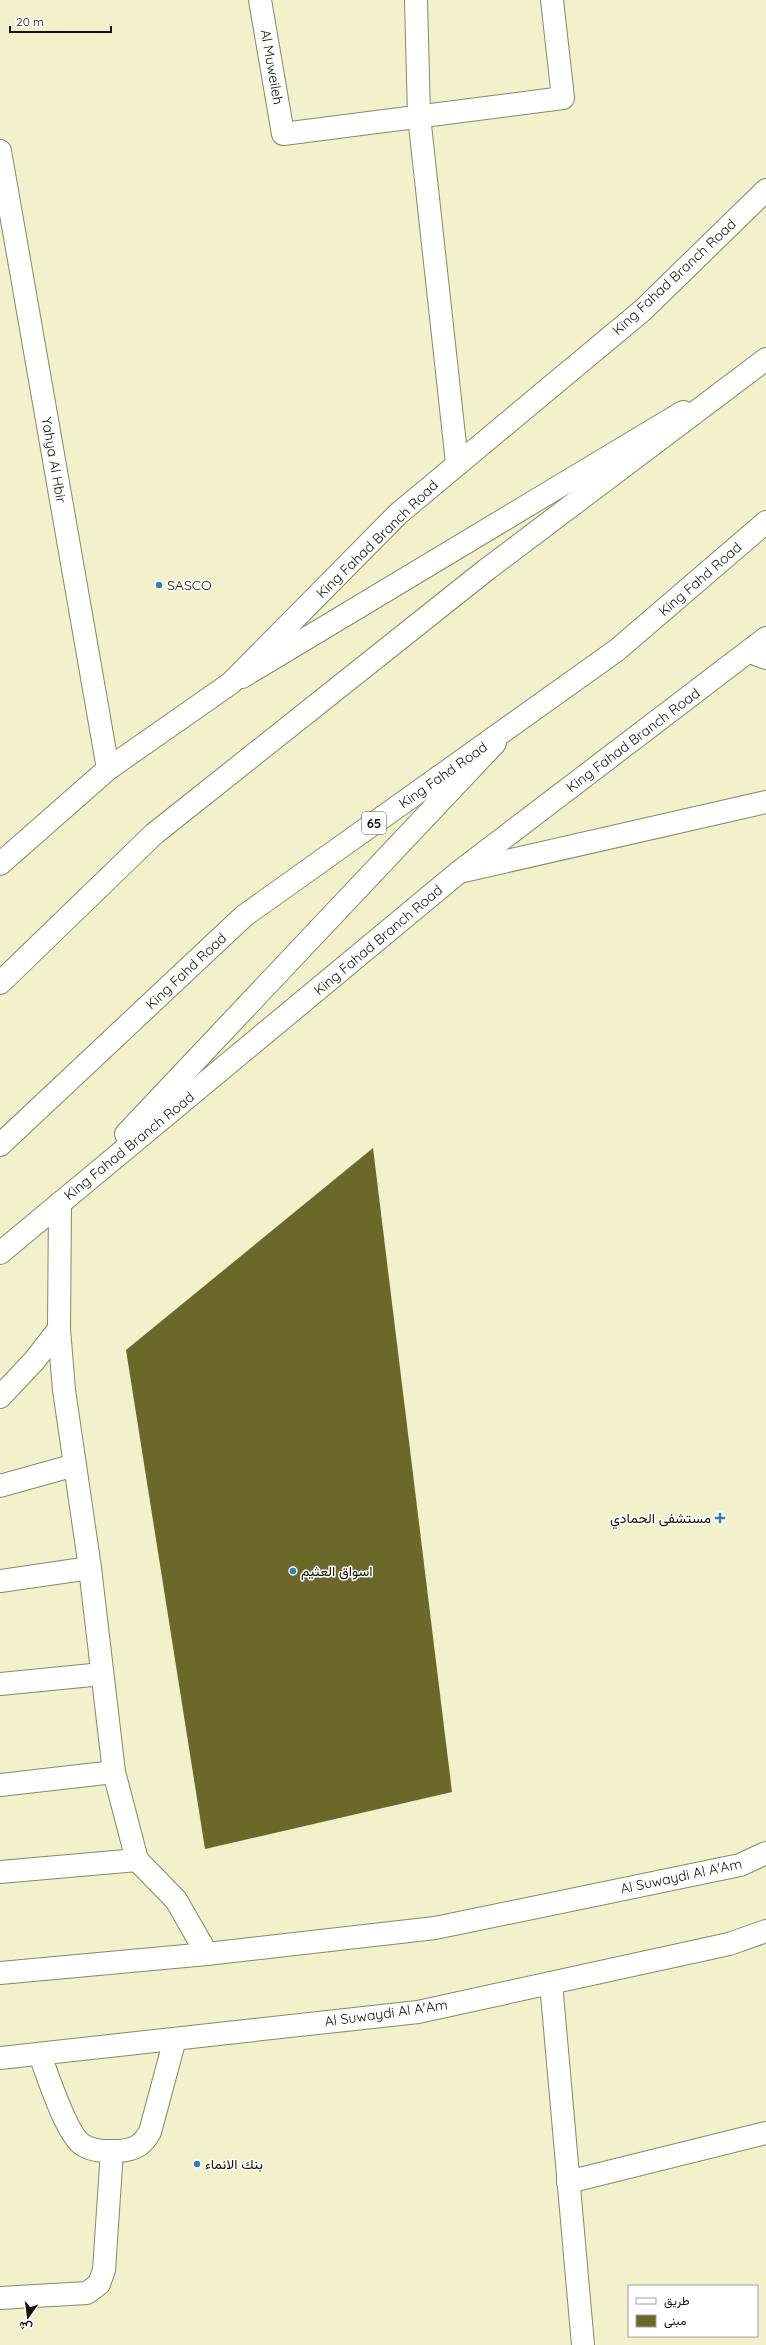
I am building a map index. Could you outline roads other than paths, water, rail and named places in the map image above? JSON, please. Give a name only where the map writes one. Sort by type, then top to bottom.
[{"type":"main road","name":"Al Muweileh","points":[[260,0],[284,134],[419,116]]},
{"type":"main road","points":[[416,0],[419,116],[457,463]]},
{"type":"main road","points":[[419,116],[563,98],[552,0]]},
{"type":"main road","name":"Yahya Al Hbir","points":[[0,151],[108,769]]},
{"type":"main road","name":"King Fahad Branch Road","points":[[0,864],[108,769],[231,683],[398,514],[457,463],[643,310],[766,190]]},
{"type":"main road","points":[[231,683],[762,362]]},
{"type":"main road","points":[[0,983],[154,834],[486,570],[762,362]]},
{"type":"main road","name":"King Fahd Road","points":[[0,1145],[244,916],[617,650],[766,522]]},
{"type":"main road","name":"King Fahad Branch Road","points":[[0,1253],[459,872],[761,649]]},
{"type":"main road","points":[[207,1954],[176,1900],[137,1860],[114,1772],[90,1568],[64,1390],[59,1330],[60,1203],[514,724]]},
{"type":"main road","points":[[459,872],[766,802]]},
{"type":"main road","points":[[0,1397],[34,1361],[59,1330]]},
{"type":"main road","points":[[0,1486],[75,1465]]},
{"type":"main road","points":[[0,1581],[90,1568]]},
{"type":"main road","points":[[0,1684],[102,1674]]},
{"type":"main road","points":[[0,1785],[114,1772]]},
{"type":"main road","name":"Al Suwaydi Al A'Am","points":[[0,1973],[207,1954],[435,1928],[740,1865],[766,1853]]},
{"type":"main road","points":[[0,1872],[137,1860]]},
{"type":"main road","name":"Al Suwaydi Al A'Am","points":[[0,2058],[40,2055],[418,2012],[729,1944],[766,1932]]},
{"type":"main road","points":[[551,1983],[583,2345]]},
{"type":"main road","points":[[40,2055],[72,2134],[82,2145],[98,2151],[133,2150],[144,2142],[150,2132],[175,2039]]},
{"type":"main road","points":[[568,2182],[766,2132]]},
{"type":"main road","points":[[0,2298],[87,2294],[99,2284],[104,2270],[112,2151]]},
{"type":"place","name":"SASCO","points":[[159,585]]},
{"type":"place","name":"مستشفى الحمادي","points":[[720,1518]]},
{"type":"place","name":"اسواق العثيم","points":[[293,1571]]},
{"type":"place","name":"بنك الانماء","points":[[197,2164]]}]
